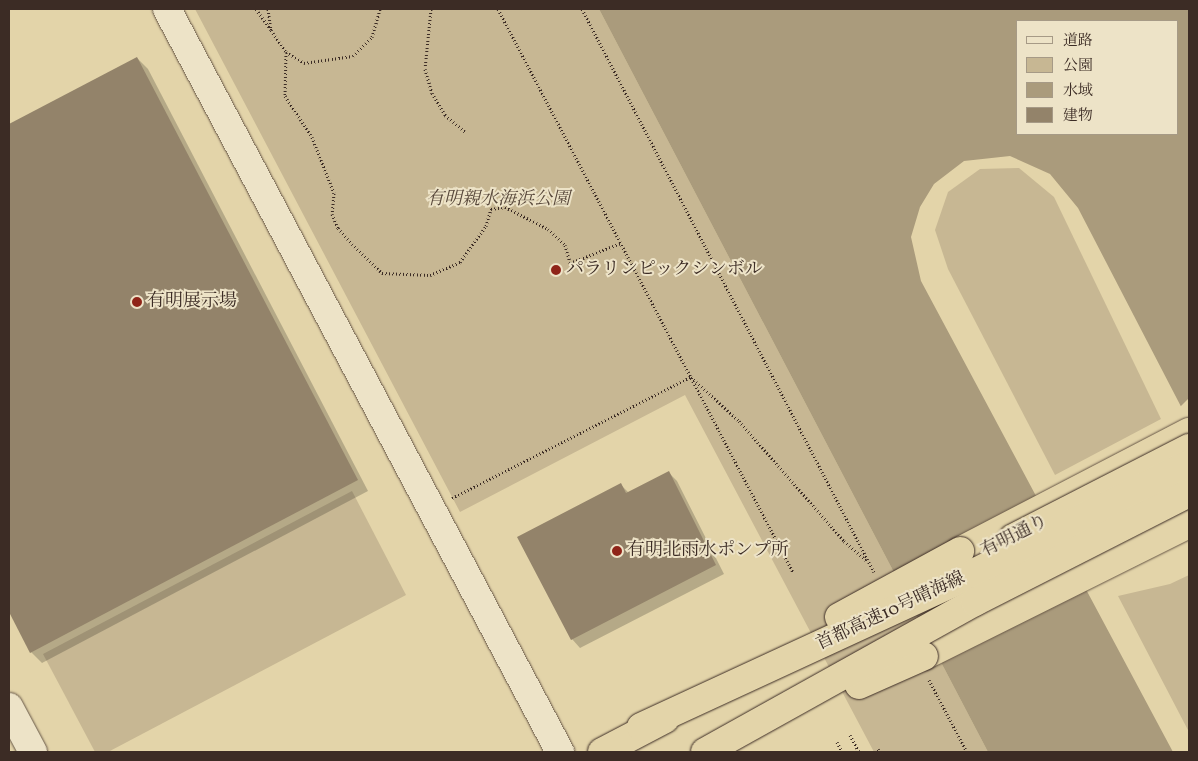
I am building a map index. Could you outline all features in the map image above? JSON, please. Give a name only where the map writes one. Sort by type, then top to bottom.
[{"type":"main road","points":[[641,727],[960,551],[1189,432]]},
{"type":"main road","name":"有明通り","points":[[602,752],[1189,448]]},
{"type":"main road","name":"首都高速10号晴海線","points":[[588,752],[962,579],[1189,464]]},
{"type":"main road","name":"首都高速10号晴海線","points":[[706,752],[975,602],[1189,493]]},
{"type":"main road","points":[[700,752],[1189,504]]},
{"type":"main road","points":[[714,752],[924,656],[1189,524]]},
{"type":"street","points":[[167,9],[560,752]]},
{"type":"street","points":[[9,707],[34,752]]},
{"type":"path","points":[[256,9],[286,52],[304,62],[353,56],[372,37],[380,9]]},
{"type":"path","points":[[268,9],[271,30]]},
{"type":"path","points":[[431,9],[425,69],[432,93],[446,114],[466,132]]},
{"type":"path","points":[[498,9],[793,572]]},
{"type":"path","points":[[582,9],[877,579]]},
{"type":"path","points":[[286,52],[285,96],[312,137],[334,192],[332,214],[338,228],[367,261],[382,273],[430,274],[460,262],[486,226],[491,209],[504,207],[548,229],[565,244],[570,263],[621,243]]},
{"type":"path","points":[[691,377],[739,421],[844,540],[868,562]]},
{"type":"path","points":[[447,501],[691,377]]},
{"type":"path","points":[[927,674],[967,752]]},
{"type":"path","points":[[850,735],[859,752]]},
{"type":"path","points":[[837,742],[842,752]]},
{"type":"green space","name":"有明親水海浜公園","points":[[195,9],[599,9],[988,752],[874,752],[685,395],[460,512]]},
{"type":"green space","points":[[1019,168],[1054,197],[1161,419],[1055,475],[948,269],[935,230],[948,192],[980,169]]},
{"type":"green space","points":[[352,491],[406,595],[108,752],[95,752],[43,654]]},
{"type":"green space","points":[[1189,575],[1189,732],[1118,596],[1170,584]]},
{"type":"water","points":[[599,9],[1189,9],[1189,422],[1078,208],[1050,174],[1010,156],[964,161],[934,184],[920,207],[911,237],[921,281],[1173,752],[988,752]]},
{"type":"pier","points":[[1189,398],[1189,425],[1179,408]]},
{"type":"building","name":"有明展示場","points":[[137,57],[358,480],[30,653],[9,612],[9,124]]},
{"type":"building","name":"有明北雨水ポンプ所","points":[[669,471],[716,565],[571,640],[517,537],[621,483],[626,493]]},
{"type":"place","name":"パラリンピックシンボル","points":[[556,270]]},
{"type":"place","name":"有明展示場","points":[[137,302]]},
{"type":"place","name":"有明北雨水ポンプ所","points":[[617,551]]}]
